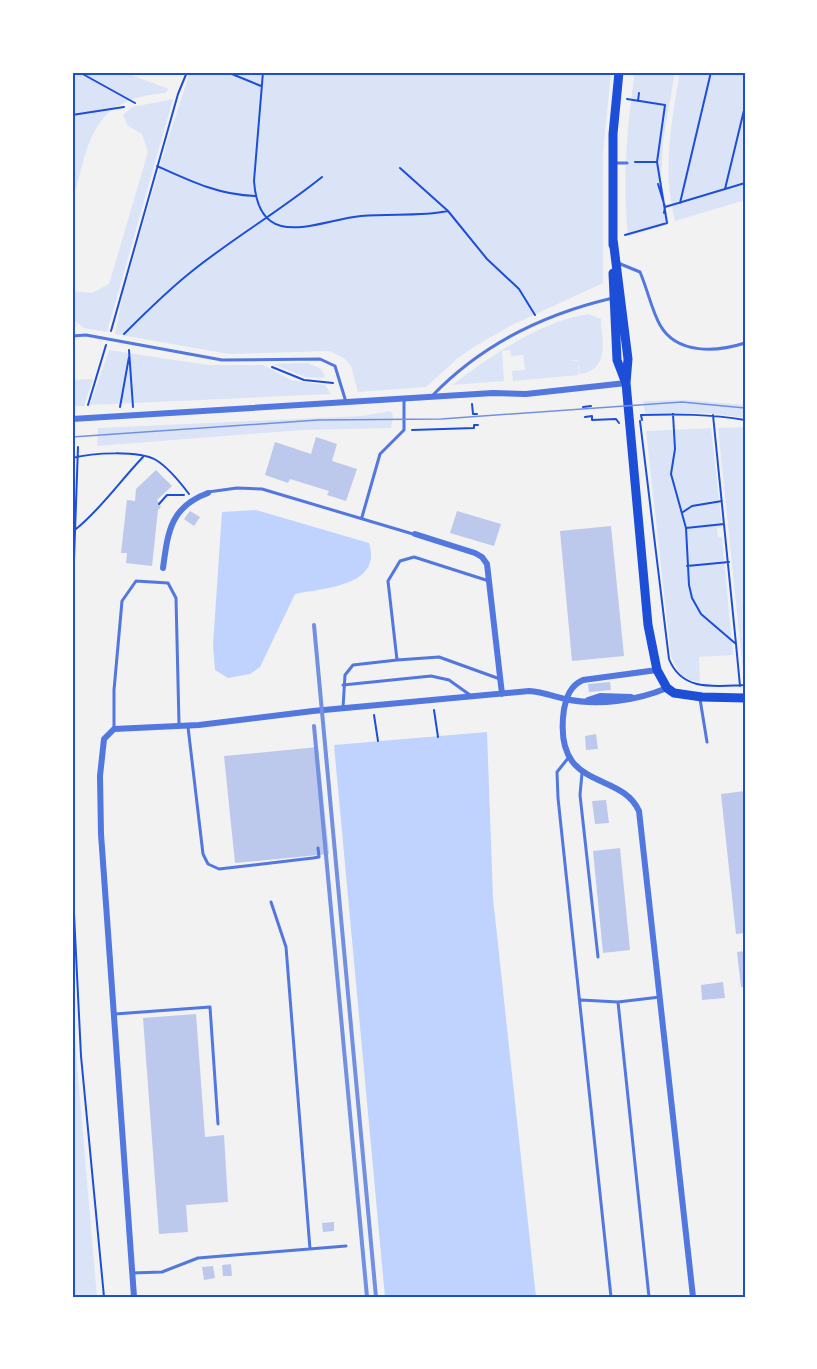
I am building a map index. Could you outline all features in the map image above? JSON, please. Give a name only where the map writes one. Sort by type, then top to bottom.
[{"type":"main road","points":[[619,72],[613,163],[613,298],[617,360],[626,383]]},
{"type":"main road","points":[[614,239],[628,359],[626,383],[648,625],[657,670],[667,688],[674,693],[700,697],[743,698]]},
{"type":"street","points":[[72,419],[580,389],[626,383]]},
{"type":"street","points":[[163,568],[168,532],[178,511],[191,496],[208,493]]},
{"type":"street","points":[[415,534],[482,557],[490,573],[502,694]]},
{"type":"street","points":[[657,670],[583,680],[574,684],[566,699],[564,732],[570,756],[582,773],[627,794],[634,800],[639,811],[693,1297]]},
{"type":"street","points":[[134,1297],[113,1015],[100,776],[104,739],[114,729],[179,726],[471,696],[548,692],[566,699],[601,703],[621,701],[667,688]]},
{"type":"lane","points":[[613,163],[627,163]]},
{"type":"lane","points":[[616,262],[640,272],[660,325],[675,341],[704,351],[745,343]]},
{"type":"lane","points":[[431,398],[457,370],[501,340],[573,307],[613,298]]},
{"type":"lane","points":[[72,336],[86,335],[108,341],[222,360],[320,359],[334,366],[342,383],[346,404]]},
{"type":"lane","points":[[362,517],[380,454],[404,430],[404,400]]},
{"type":"lane","points":[[208,493],[237,488],[262,489],[415,534]]},
{"type":"lane","points":[[397,660],[388,581],[400,561],[414,557],[490,582]]},
{"type":"lane","points":[[114,729],[114,690],[122,601],[136,581],[168,583],[176,598],[179,726]]},
{"type":"lane","points":[[343,708],[342,685],[345,675],[353,665],[440,657],[501,679]]},
{"type":"lane","points":[[342,685],[431,676],[449,680],[471,696]]},
{"type":"lane","points":[[700,697],[707,742]]},
{"type":"lane","points":[[188,725],[203,854],[208,864],[219,869],[313,858],[319,857],[318,848]]},
{"type":"lane","points":[[570,756],[557,772],[558,798],[611,1297]]},
{"type":"lane","points":[[582,773],[580,795],[598,957]]},
{"type":"lane","points":[[271,902],[286,947],[310,1249]]},
{"type":"lane","points":[[581,1000],[618,1002],[660,998]]},
{"type":"lane","points":[[618,1002],[649,1297]]},
{"type":"lane","points":[[113,1015],[210,1007],[218,1124]]},
{"type":"lane","points":[[132,1273],[162,1272],[198,1258],[346,1246]]},
{"type":"path","points":[[79,72],[135,103]]},
{"type":"path","points":[[87,405],[108,341],[182,80],[187,72]]},
{"type":"path","points":[[227,72],[261,86]]},
{"type":"path","points":[[263,72],[255,196],[267,217],[283,227],[304,229],[359,216],[421,216],[448,211]]},
{"type":"path","points":[[681,203],[711,72]]},
{"type":"path","points":[[638,101],[639,93]]},
{"type":"path","points":[[614,239],[667,223],[658,184],[657,162],[665,105],[617,98]]},
{"type":"path","points":[[725,189],[745,106]]},
{"type":"path","points":[[72,115],[124,107]]},
{"type":"path","points":[[627,163],[657,162]]},
{"type":"path","points":[[157,166],[204,187],[230,195],[255,196]]},
{"type":"path","points":[[400,168],[448,211],[487,259],[519,289],[539,322]]},
{"type":"path","points":[[115,342],[151,308],[155,301],[322,177]]},
{"type":"path","points":[[665,207],[745,183]]},
{"type":"path","points":[[658,184],[665,207],[664,213]]},
{"type":"path","points":[[129,344],[133,404]]},
{"type":"path","points":[[118,416],[129,354]]},
{"type":"path","points":[[265,360],[285,374],[304,380],[342,383]]},
{"type":"path","points":[[583,407],[591,406]]},
{"type":"path","points":[[673,414],[675,449],[671,474],[686,528],[687,566],[692,598],[702,614],[736,644]]},
{"type":"path","points":[[713,415],[743,698]]},
{"type":"path","points":[[745,420],[713,415],[641,416],[669,659],[674,672],[684,681],[700,685],[745,685]]},
{"type":"path","points":[[585,417],[592,416],[592,420],[616,419],[617,423],[642,420]]},
{"type":"path","points":[[404,430],[474,428],[474,425],[478,425]]},
{"type":"path","points":[[72,616],[78,447]]},
{"type":"path","points":[[72,458],[134,454],[156,460],[176,477],[191,496]]},
{"type":"path","points":[[76,530],[91,518],[117,484],[144,457]]},
{"type":"path","points":[[159,504],[167,495],[191,496]]},
{"type":"path","points":[[683,512],[692,506],[722,501]]},
{"type":"path","points":[[686,528],[724,524]]},
{"type":"path","points":[[687,566],[729,562]]},
{"type":"path","points":[[435,716],[438,737]]},
{"type":"path","points":[[375,722],[378,741]]},
{"type":"path","points":[[72,873],[81,1056],[104,1297]]},
{"type":"shaded area","points":[[72,72],[123,72],[169,89],[165,93],[140,97],[121,104],[107,115],[89,143],[72,204]]},
{"type":"shaded area","points":[[190,72],[611,72],[603,154],[603,283],[510,326],[477,345],[458,358],[426,387],[358,392],[351,366],[345,359],[330,351],[229,354],[115,334],[123,294]]},
{"type":"shaded area","points":[[635,72],[675,72],[663,141],[661,180],[669,224],[628,236],[625,195],[626,154]]},
{"type":"shaded area","points":[[680,72],[745,72],[745,200],[675,221],[668,165]]},
{"type":"shaded area","points":[[173,99],[107,332],[84,328],[72,319],[72,291],[92,293],[109,284],[148,152],[142,134],[128,126],[123,115],[132,107]]},
{"type":"shaded area","points":[[588,314],[601,319],[603,345],[600,360],[590,371],[580,374],[578,360],[569,361],[578,361],[579,375],[513,381],[512,371],[525,370],[523,355],[511,356],[510,350],[502,351],[504,381],[452,385],[499,352],[534,332],[570,318]]},
{"type":"shaded area","points":[[109,350],[208,365],[263,365],[291,380],[325,385],[331,394],[90,405]]},
{"type":"shaded area","points":[[308,363],[321,369],[325,376],[323,378],[305,377],[273,364]]},
{"type":"shaded area","points":[[93,379],[84,406],[72,406],[72,380]]},
{"type":"shaded area","points":[[687,400],[745,405],[745,418],[708,413],[645,413],[643,401]]},
{"type":"shaded area","points":[[391,411],[393,416],[391,428],[302,430],[97,446],[98,428],[361,416]]},
{"type":"shaded area","points":[[745,427],[745,681],[744,681],[718,428]]},
{"type":"shaded area","points":[[711,428],[722,527],[717,528],[718,537],[722,537],[733,655],[699,657],[700,682],[681,674],[671,656],[646,431]]},
{"type":"shaded area","points":[[72,962],[76,1053],[97,1297],[72,1297]]},
{"type":"water","points":[[256,510],[369,543],[371,558],[367,569],[359,577],[347,583],[295,594],[260,667],[250,674],[228,678],[215,670],[213,645],[222,512]]},
{"type":"water","points":[[487,732],[493,898],[536,1297],[385,1297],[334,745]]},
{"type":"building","points":[[316,437],[337,444],[332,461],[357,469],[346,501],[327,495],[329,491],[290,479],[288,483],[265,475],[275,442],[311,454]]},
{"type":"building","points":[[156,470],[172,486],[157,500],[161,507],[158,510],[152,566],[126,563],[127,553],[121,553],[127,500],[135,501],[136,489]]},
{"type":"building","points":[[190,511],[200,517],[194,526],[184,519]]},
{"type":"building","points":[[457,511],[501,524],[494,546],[450,533]]},
{"type":"building","points":[[611,526],[624,656],[572,661],[560,531]]},
{"type":"building","points":[[610,682],[611,690],[589,692],[588,684]]},
{"type":"building","points":[[596,734],[598,749],[586,750],[585,736]]},
{"type":"building","points":[[318,747],[329,854],[235,863],[224,756]]},
{"type":"building","points":[[745,791],[745,933],[736,934],[721,794]]},
{"type":"building","points":[[606,800],[609,823],[595,824],[592,801]]},
{"type":"building","points":[[620,848],[630,950],[603,953],[593,851]]},
{"type":"building","points":[[745,951],[745,987],[741,987],[737,952]]},
{"type":"building","points":[[723,982],[725,998],[702,1000],[701,985]]},
{"type":"building","points":[[196,1014],[205,1137],[224,1135],[228,1202],[186,1205],[188,1232],[159,1234],[143,1018]]},
{"type":"building","points":[[334,1222],[334,1231],[323,1232],[322,1223]]},
{"type":"building","points":[[231,1264],[232,1276],[223,1276],[222,1265]]},
{"type":"building","points":[[213,1266],[215,1278],[204,1280],[202,1267]]},
{"type":"tram line","points":[[72,437],[318,420],[441,419],[682,402],[745,408]]},
{"type":"railway","points":[[314,625],[376,1297]]},
{"type":"railway","points":[[314,726],[367,1297]]}]
